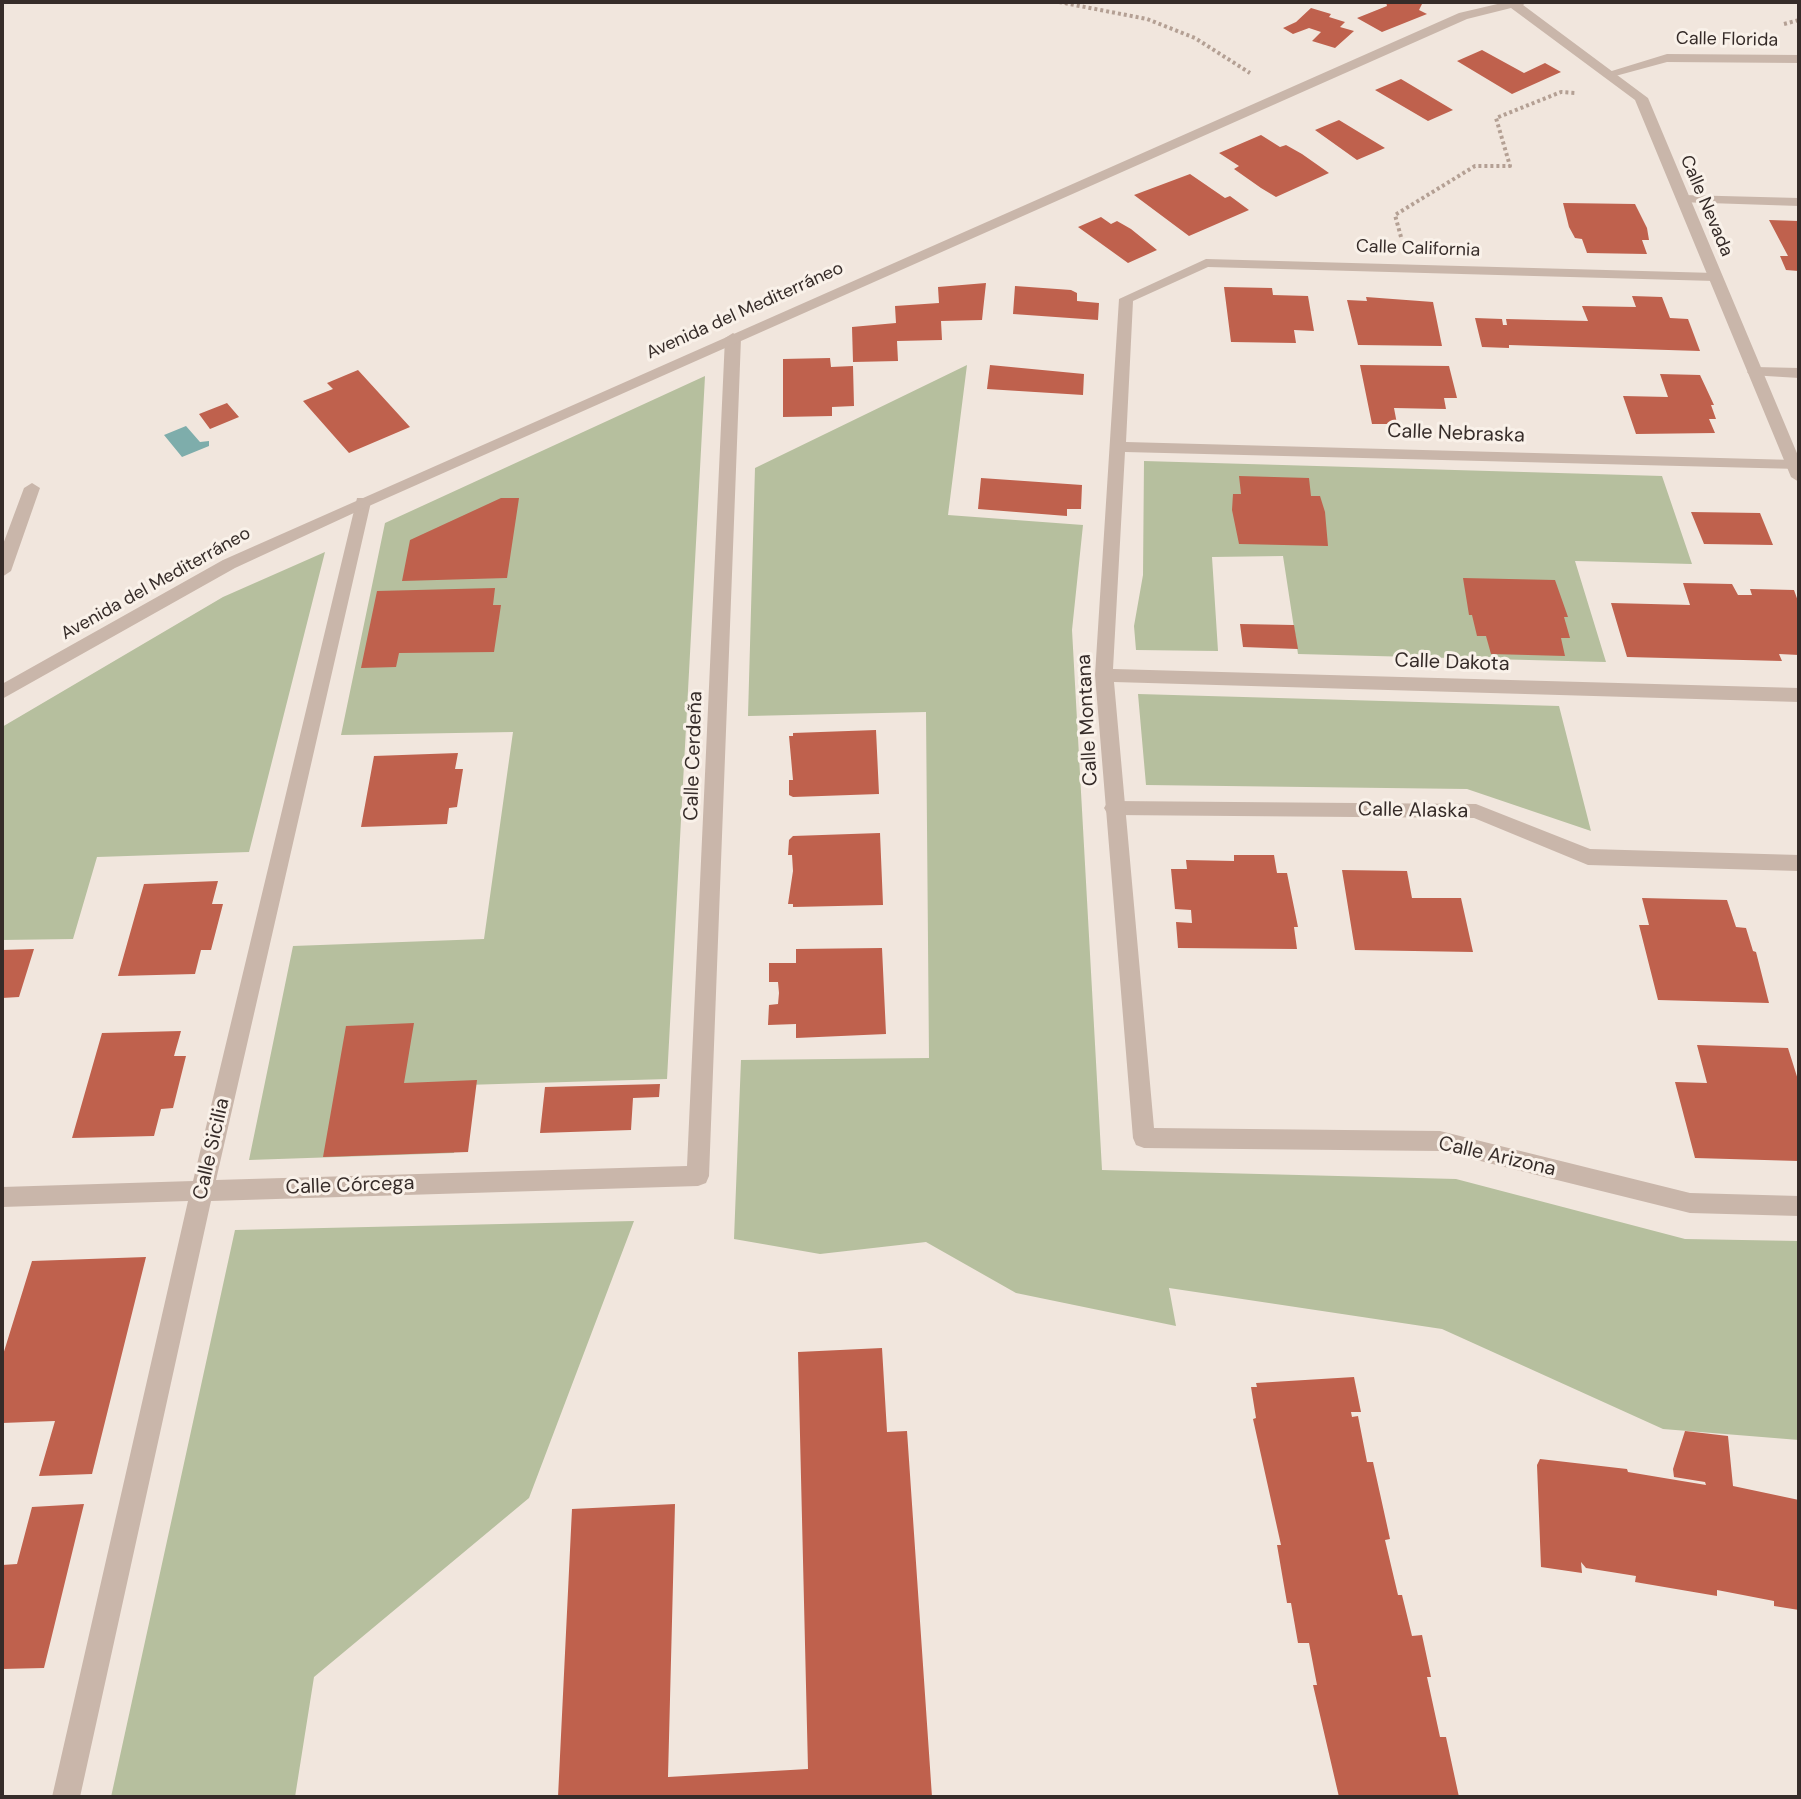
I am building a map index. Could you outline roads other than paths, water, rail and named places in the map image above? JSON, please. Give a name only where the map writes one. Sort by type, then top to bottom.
[{"type":"street","name":"Calle Nevada","points":[[1516,3],[1641,98],[1796,471]]},
{"type":"street","name":"Avenida del Mediterráneo","points":[[2,692],[229,564],[363,502],[1463,16],[1516,3]]},
{"type":"street","name":"Calle Florida","points":[[1608,74],[1667,58],[1799,59]]},
{"type":"street","points":[[1683,199],[1799,202]]},
{"type":"street","name":"Calle California","points":[[1126,299],[1206,263],[1715,277]]},
{"type":"street","name":"Calle Montana","points":[[1126,299],[1104,675],[1144,1138]]},
{"type":"street","name":"Calle Cerdeña","points":[[698,1176],[733,338]]},
{"type":"street","points":[[1755,372],[1799,373]]},
{"type":"street","name":"Calle Nebraska","points":[[1118,447],[1796,471]]},
{"type":"street","points":[[2,571],[32,488]]},
{"type":"street","name":"Calle Sicilia","points":[[66,1797],[202,1191],[363,502]]},
{"type":"street","name":"Calle Dakota","points":[[1104,675],[1799,695]]},
{"type":"street","name":"Calle Alaska","points":[[1114,808],[1476,811],[1588,857],[1799,863]]},
{"type":"street","name":"Calle Arizona","points":[[1144,1138],[1440,1141],[1690,1203],[1799,1206]]},
{"type":"street","name":"Calle Córcega","points":[[2,1197],[698,1176]]},
{"type":"water","points":[[186,426],[200,442],[209,441],[209,446],[182,457],[164,435]]}]
